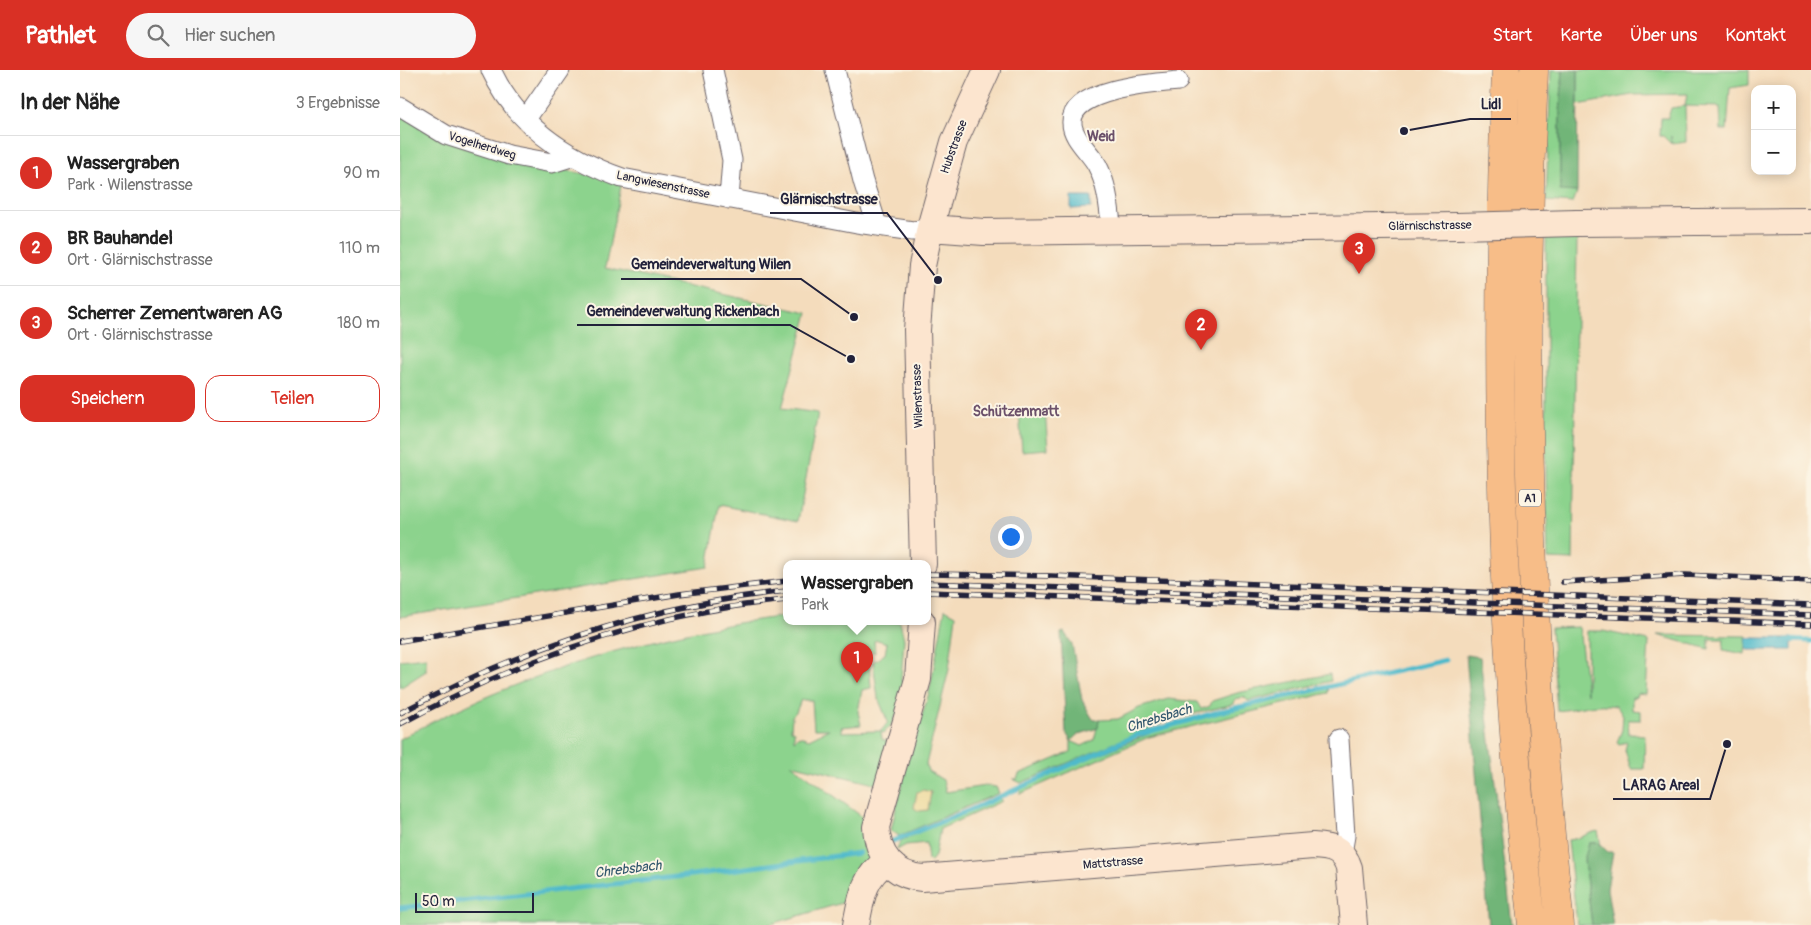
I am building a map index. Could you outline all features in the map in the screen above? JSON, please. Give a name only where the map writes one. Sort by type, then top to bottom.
[{"type":"highway","name":"A1","points":[[1506,70],[1499,317],[1503,528],[1516,756],[1532,925]]},
{"type":"highway","name":"A1","points":[[1534,70],[1527,312],[1530,523],[1542,741],[1560,925]]},
{"type":"street","name":"Langwiesenstrasse","points":[[491,70],[506,97],[526,119],[543,137],[571,157],[622,178],[729,199]]},
{"type":"street","points":[[526,119],[560,70]]},
{"type":"street","points":[[713,70],[732,160],[729,199],[913,231],[930,228]]},
{"type":"street","points":[[835,70],[863,181],[877,225]]},
{"type":"street","name":"Hubstrasse","points":[[930,228],[954,142],[987,70]]},
{"type":"street","points":[[1111,229],[1105,186],[1098,166],[1074,131],[1072,123],[1073,113],[1087,98],[1144,84],[1178,81]]},
{"type":"street","name":"Vogelherdweg","points":[[400,107],[446,135],[509,156],[552,163],[571,157]]},
{"type":"street","name":"Glärnischstrasse","points":[[930,228],[984,232],[1811,221]]},
{"type":"street","name":"Wilenstrasse","points":[[923,560],[917,330],[922,266],[930,228]]},
{"type":"street","points":[[856,925],[864,888],[870,876],[886,862],[879,848],[876,827],[918,679],[922,625]]},
{"type":"street","points":[[1339,739],[1345,836],[1342,853],[1349,868],[1354,925]]},
{"type":"street","name":"Mattstrasse","points":[[886,862],[902,873],[922,878],[1313,846],[1327,847],[1342,853]]},
{"type":"green space","points":[[1551,70],[1563,70],[1560,114],[1560,190],[1577,192],[1573,203],[1546,201]]},
{"type":"green space","points":[[1563,70],[1578,70],[1577,192],[1560,191],[1560,114]]},
{"type":"green space","points":[[1578,70],[1749,70],[1749,85],[1730,88],[1727,130],[1721,130],[1720,107],[1685,106],[1687,94],[1632,95],[1578,105]]},
{"type":"green space","points":[[1685,106],[1686,142],[1672,144],[1671,136],[1671,144],[1663,136],[1660,136],[1661,118],[1668,118],[1671,108]]},
{"type":"green space","points":[[400,111],[549,167],[622,181],[605,268],[808,313],[782,408],[818,413],[798,521],[719,505],[708,567],[400,617]]},
{"type":"green space","points":[[1546,234],[1577,234],[1573,560],[1548,559]]},
{"type":"green space","points":[[1045,410],[1048,449],[1022,451],[1019,412]]},
{"type":"green space","points":[[945,609],[956,615],[949,669],[926,764],[928,771],[943,780],[946,792],[985,786],[996,787],[999,793],[899,836],[891,830],[906,766],[929,693]]},
{"type":"green space","points":[[783,617],[783,625],[901,625],[904,639],[901,681],[912,682],[892,724],[884,733],[881,732],[882,739],[891,743],[879,785],[791,764],[876,827],[877,840],[852,900],[768,925],[400,925],[400,739],[490,695],[538,676],[638,645],[688,633]],"holes":[[[878,640],[887,643],[885,654],[873,662],[878,698],[888,722],[881,731],[842,732],[841,727],[861,725],[858,712],[862,690],[871,688],[868,649],[875,653],[874,641]],[[801,700],[812,700],[814,729],[829,729],[809,739],[799,736],[794,740],[794,731],[791,730],[792,716],[796,712]]]},
{"type":"green space","points":[[1579,627],[1587,694],[1587,631],[1603,631],[1649,641],[1646,694],[1637,693],[1636,697],[1632,697],[1632,710],[1641,711],[1641,720],[1628,720],[1629,734],[1645,735],[1644,769],[1631,769],[1625,750],[1627,742],[1619,744],[1617,742],[1622,730],[1623,715],[1616,706],[1594,705],[1557,711],[1551,628]]},
{"type":"green space","points":[[1064,632],[1072,644],[1082,700],[1092,718],[1099,720],[1098,728],[1077,735],[1071,741],[1066,733],[1061,633]]},
{"type":"green space","points":[[1657,635],[1747,636],[1745,654],[1723,650],[1724,639],[1709,639],[1709,649]]},
{"type":"green space","points":[[1466,655],[1480,657],[1512,925],[1489,925]]},
{"type":"green space","points":[[426,657],[426,671],[400,688],[400,660]]},
{"type":"green space","points":[[1330,674],[1331,681],[1248,701],[1244,697],[1235,699],[1234,704],[1168,720],[1021,783],[1013,779],[1017,779],[1019,774],[1071,752],[1071,741],[1082,746],[1094,740],[1099,720],[1118,719],[1139,708],[1168,699],[1197,702],[1201,709],[1210,706],[1212,701],[1237,693]]},
{"type":"green space","points":[[1329,685],[1328,693],[1149,737],[1020,794],[1021,787],[1024,785],[1163,728],[1251,703]]},
{"type":"green space","points":[[999,796],[1002,801],[940,829],[935,856],[931,861],[928,860],[926,843],[906,845],[897,850],[900,841]]},
{"type":"green space","points":[[1598,831],[1601,846],[1597,842],[1584,860],[1592,925],[1577,925],[1568,840]]},
{"type":"green space","points":[[1597,842],[1608,852],[1613,852],[1607,889],[1613,925],[1592,925],[1584,860],[1589,843]]},
{"type":"sand","points":[[923,790],[931,792],[928,810],[919,811],[914,808],[917,792]]},
{"type":"water","points":[[1071,197],[1091,197],[1091,208],[1071,209]]},
{"type":"water","points":[[1746,638],[1792,638],[1792,650],[1747,650]]},
{"type":"waterway","name":"Chrebsbach","points":[[1787,640],[1811,641]]},
{"type":"waterway","name":"Chrebsbach","points":[[893,841],[970,810],[1137,735],[1222,711],[1446,660]]},
{"type":"waterway","name":"Chrebsbach","points":[[400,908],[685,876],[859,853]]},
{"type":"railway","points":[[931,574],[1051,576],[1811,605]]},
{"type":"railway","points":[[1563,582],[1685,575],[1811,581]]},
{"type":"railway","points":[[400,641],[679,594],[783,581]]},
{"type":"railway","points":[[931,583],[1811,615]]},
{"type":"railway","points":[[400,713],[492,668],[588,633],[686,607],[783,592]]},
{"type":"railway","points":[[931,592],[1811,624]]},
{"type":"railway","points":[[400,724],[492,679],[539,659],[588,642],[636,627],[686,615],[783,600]]},
{"type":"place","name":"Lidl","points":[[1404,131]]},
{"type":"place","name":"Scherrer Zementwaren AG","points":[[1359,274]]},
{"type":"place","name":"Glärnischstrasse","points":[[938,280]]},
{"type":"place","name":"Gemeindeverwaltung Wilen","points":[[854,317]]},
{"type":"place","name":"BR Bauhandel","points":[[1201,350]]},
{"type":"place","name":"Gemeindeverwaltung Rickenbach","points":[[851,359]]},
{"type":"place","name":"Wassergraben","points":[[857,683]]},
{"type":"place","name":"LARAG Areal","points":[[1727,744]]},
{"type":"district","name":"Weid","points":[[1101,136]]},
{"type":"district","name":"Schützenmatt","points":[[1016,411]]}]
